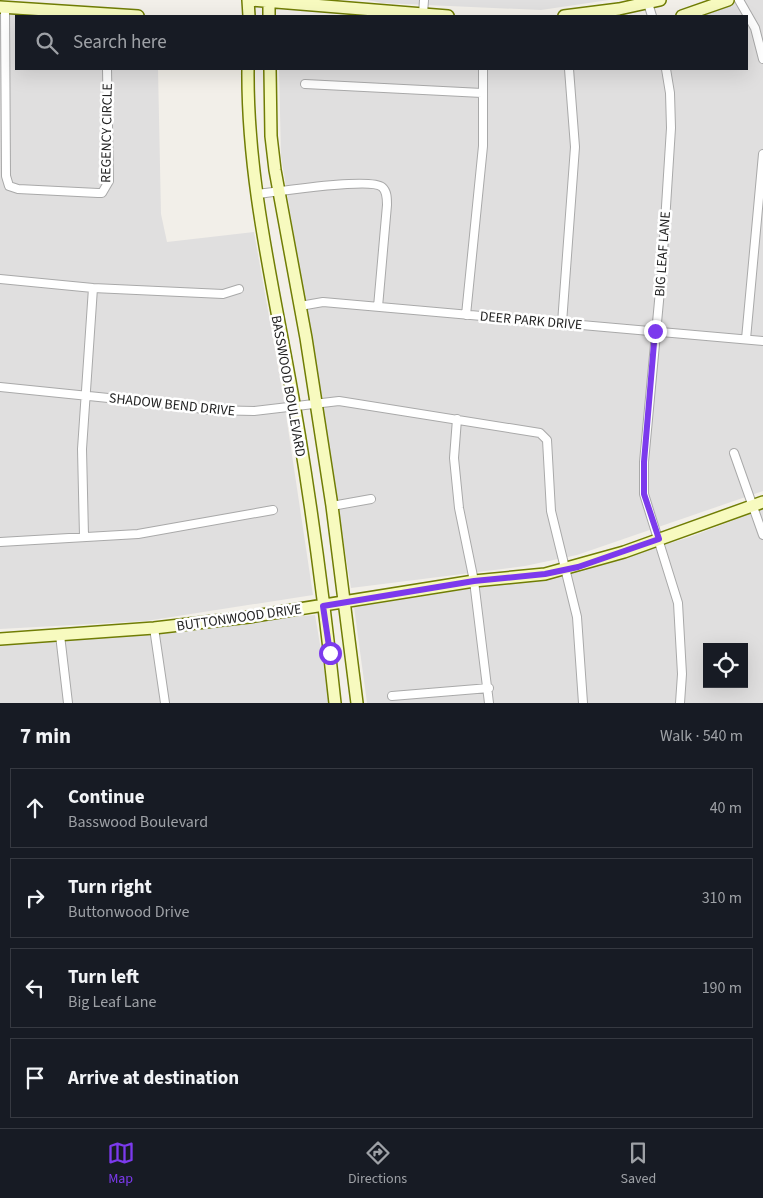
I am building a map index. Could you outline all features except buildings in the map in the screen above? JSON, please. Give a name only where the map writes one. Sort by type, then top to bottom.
[{"type":"main road","points":[[249,15],[250,0],[436,15]]},
{"type":"main road","points":[[570,15],[660,0]]},
{"type":"main road","points":[[685,15],[728,0]]},
{"type":"main road","points":[[269,1],[269,15]]},
{"type":"main road","points":[[2,8],[106,15]]},
{"type":"main road","name":"BASSWOOD BOULEVARD","points":[[248,70],[248,110],[257,194],[311,509],[336,703]]},
{"type":"main road","name":"BASSWOOD BOULEVARD","points":[[270,70],[271,136],[332,506],[357,703]]},
{"type":"main road","name":"BUTTONWOOD DRIVE","points":[[0,639],[154,628],[323,606],[474,581],[545,574],[566,570],[659,539],[758,503]]},
{"type":"street","points":[[423,14],[424,0]]},
{"type":"street","points":[[739,0],[748,15]]},
{"type":"street","points":[[648,2],[652,15]]},
{"type":"street","name":"REGENCY CIRCLE","points":[[2,8],[6,176],[9,186],[18,189],[102,193],[108,181],[107,70]]},
{"type":"street","points":[[748,16],[755,28],[763,59]]},
{"type":"street","points":[[466,315],[483,146],[483,70]]},
{"type":"street","points":[[562,323],[575,147],[569,70]]},
{"type":"street","name":"BIG LEAF LANE","points":[[666,70],[670,93],[670,128],[662,269],[644,452],[644,494],[678,603],[682,674],[680,703]]},
{"type":"street","points":[[305,84],[482,93]]},
{"type":"street","points":[[746,339],[763,154]]},
{"type":"street","points":[[257,194],[344,184],[377,184],[383,187],[387,197],[387,205],[378,307]]},
{"type":"street","points":[[0,278],[93,288],[223,294],[239,289]]},
{"type":"street","points":[[84,536],[82,449],[93,288]]},
{"type":"street","name":"DEER PARK DRIVE","points":[[300,306],[324,302],[763,341]]},
{"type":"street","name":"SHADOW BEND DRIVE","points":[[0,388],[207,410],[239,411],[339,401],[540,433],[546,440],[551,512],[566,570]]},
{"type":"street","points":[[457,420],[454,458],[466,549],[474,581],[489,688],[489,703]]},
{"type":"street","points":[[734,453],[758,503],[763,535]]},
{"type":"street","points":[[332,506],[371,500]]},
{"type":"street","points":[[0,542],[138,534],[273,510]]},
{"type":"street","points":[[566,570],[578,617],[583,703]]},
{"type":"street","points":[[154,628],[165,703]]},
{"type":"street","points":[[60,635],[68,703]]},
{"type":"street","points":[[392,696],[489,688]]},
{"type":"shaded area","points":[[367,0],[609,0],[541,10],[382,3]]},
{"type":"shaded area","points":[[741,0],[763,0],[763,491],[577,555],[525,566],[351,588],[281,156],[279,70],[748,70],[748,15],[705,15]]},
{"type":"shaded area","points":[[0,13],[31,15],[15,15],[15,70],[158,70],[161,214],[167,242],[254,232],[283,395],[313,595],[146,621],[0,629]]},
{"type":"shaded area","points":[[763,509],[763,703],[367,703],[354,607],[575,572],[690,537]]},
{"type":"shaded area","points":[[315,615],[330,703],[0,703],[0,645]]},
{"type":"route","points":[[330,653],[323,606],[474,581],[545,574],[578,567],[659,539],[644,494],[644,462],[655,331]]}]
